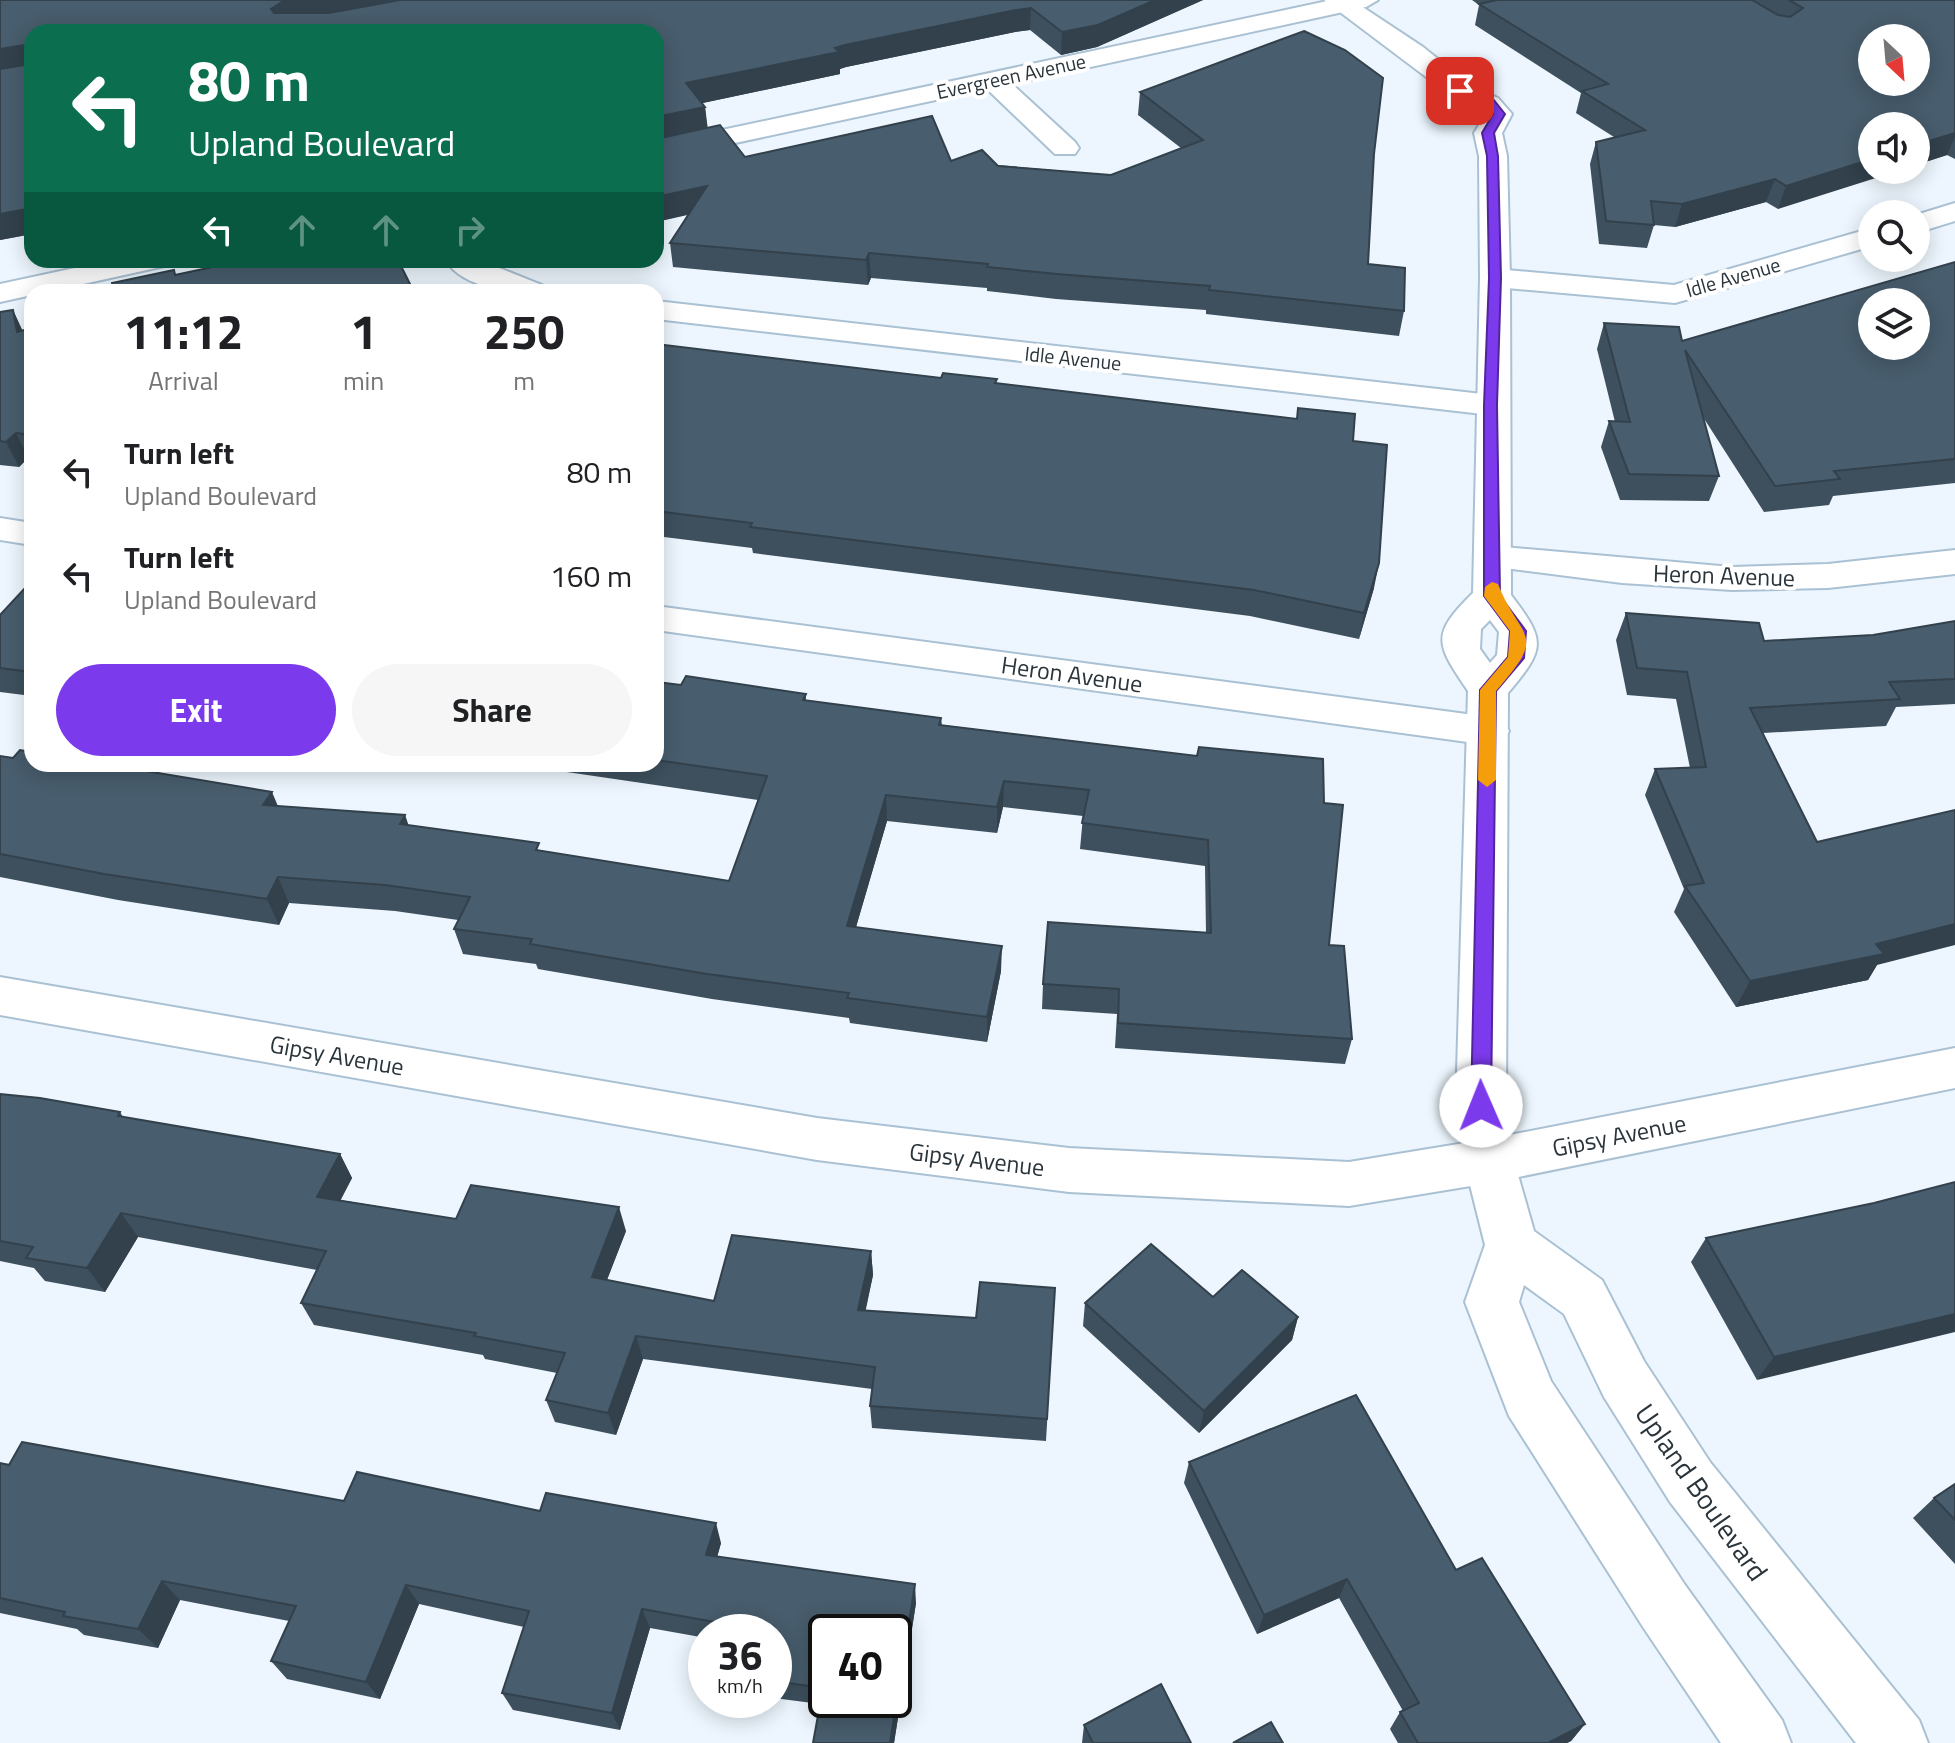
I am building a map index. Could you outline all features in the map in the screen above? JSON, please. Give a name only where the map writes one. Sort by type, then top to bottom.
[{"type":"street","name":"Evergreen Avenue","points":[[664,150],[1348,2]]},
{"type":"street","points":[[1348,2],[1405,44],[1460,91],[1453,106],[1459,115],[1488,133],[1493,156],[1492,596],[1518,631],[1516,658],[1488,711],[1481,1106],[1489,1161],[1511,1245],[1492,1302],[1529,1397],[1655,1593],[1759,1743]]},
{"type":"street","points":[[993,80],[1065,148]]},
{"type":"street","points":[[1930,220],[1955,212]]},
{"type":"street","name":"Idle Avenue","points":[[1495,278],[1675,294],[1858,241]]},
{"type":"street","points":[[42,284],[117,268]]},
{"type":"street","points":[[470,268],[511,284]]},
{"type":"street","points":[[0,293],[24,288]]},
{"type":"street","name":"Idle Avenue","points":[[664,311],[1491,405]]},
{"type":"street","points":[[0,529],[24,533]]},
{"type":"street","name":"Heron Avenue","points":[[1493,557],[1699,577],[1768,578],[1829,577],[1955,562]]},
{"type":"street","name":"Heron Avenue","points":[[664,619],[1488,711]]},
{"type":"street","name":"Gipsy Avenue","points":[[0,996],[817,1139],[1069,1170],[1349,1184],[1489,1161],[1955,1068]]},
{"type":"street","name":"Upland Boulevard","points":[[1511,1245],[1583,1297],[1624,1379],[1690,1482],[1896,1743]]},
{"type":"building","points":[[0,0],[285,0],[271,9],[274,13],[329,13],[400,0],[1155,0],[1098,25],[1062,32],[1031,8],[845,45],[835,48],[839,52],[686,83],[705,107],[664,115],[664,24],[24,24],[24,45],[0,49]]},
{"type":"building","points":[[1497,0],[1752,0],[1778,15],[1790,17],[1803,8],[1789,0],[1955,0],[1955,133],[1930,141],[1930,112],[1858,112],[1858,163],[1786,186],[1775,179],[1682,204],[1651,201],[1654,225],[1606,221],[1596,142],[1645,130],[1582,91],[1608,84],[1479,4]]},
{"type":"building","points":[[1304,31],[1345,50],[1383,78],[1374,154],[1368,264],[1405,268],[1404,311],[1209,290],[1210,286],[987,267],[988,264],[869,253],[866,260],[670,243],[707,186],[664,195],[664,137],[720,125],[745,157],[932,116],[951,161],[982,150],[998,166],[1111,175],[1203,140],[1140,92]]},
{"type":"building","points":[[24,65],[24,210],[0,214],[0,69]]},
{"type":"building","points":[[1955,262],[1955,459],[1834,471],[1840,479],[1775,486],[1685,350],[1719,476],[1629,474],[1609,421],[1630,422],[1604,323],[1679,327],[1682,341],[1858,290],[1858,360],[1930,360],[1930,288],[1865,288],[1930,272],[1930,269]]},
{"type":"building","points":[[208,268],[402,268],[410,284],[112,283],[174,270],[175,275]]},
{"type":"building","points":[[13,310],[17,332],[24,330],[24,434],[16,433],[6,442],[0,441],[0,312]]},
{"type":"building","points":[[664,345],[941,378],[943,373],[997,379],[995,383],[1297,419],[1298,408],[1355,414],[1353,441],[1387,445],[1379,563],[1364,613],[1254,590],[750,527],[752,523],[664,512]]},
{"type":"building","points":[[24,589],[24,671],[0,668],[0,615]]},
{"type":"building","points":[[1626,613],[1759,623],[1764,641],[1873,635],[1955,621],[1955,679],[1889,682],[1900,699],[1750,708],[1817,842],[1955,810],[1955,924],[1876,944],[1884,954],[1750,981],[1685,886],[1704,883],[1655,769],[1706,767],[1687,672],[1637,668]]},
{"type":"building","points":[[686,676],[806,694],[803,700],[941,718],[939,725],[1197,756],[1199,747],[1323,759],[1324,803],[1343,805],[1329,945],[1344,946],[1352,1039],[1118,1023],[1119,989],[1043,984],[1048,922],[1211,933],[1208,840],[1082,823],[1089,790],[1004,781],[997,807],[886,795],[847,926],[1002,946],[987,1017],[847,998],[849,993],[707,974],[530,944],[532,939],[454,929],[470,897],[385,885],[278,877],[267,899],[104,874],[0,854],[0,756],[13,758],[20,750],[24,751],[24,772],[152,772],[272,792],[263,805],[405,815],[400,824],[539,843],[536,850],[729,881],[767,776],[664,761],[664,683],[681,685]]},
{"type":"building","points":[[0,1094],[120,1112],[118,1116],[340,1154],[317,1197],[456,1219],[471,1185],[619,1207],[592,1277],[714,1301],[732,1235],[871,1251],[858,1310],[976,1318],[980,1282],[1055,1288],[1047,1419],[870,1406],[875,1367],[636,1336],[608,1413],[546,1400],[565,1353],[474,1336],[476,1333],[301,1303],[326,1251],[121,1213],[87,1268],[26,1258],[33,1247],[0,1241]]},
{"type":"building","points":[[1955,1182],[1955,1314],[1774,1357],[1706,1238],[1874,1203]]},
{"type":"building","points":[[1151,1244],[1213,1297],[1242,1270],[1298,1317],[1204,1411],[1085,1303]]},
{"type":"building","points":[[1356,1395],[1456,1570],[1482,1558],[1585,1724],[1548,1743],[1418,1743],[1400,1712],[1419,1703],[1347,1579],[1264,1615],[1189,1462]]},
{"type":"building","points":[[22,1442],[344,1501],[357,1472],[540,1511],[546,1493],[716,1523],[706,1555],[915,1584],[910,1614],[808,1614],[808,1686],[792,1684],[792,1614],[688,1614],[688,1617],[642,1609],[612,1713],[502,1693],[529,1611],[406,1585],[366,1682],[271,1661],[296,1606],[162,1581],[138,1629],[63,1616],[65,1612],[0,1598],[0,1463],[9,1465]]},
{"type":"building","points":[[1955,1484],[1955,1520],[1934,1498]]},
{"type":"building","points":[[1161,1684],[1191,1743],[1093,1743],[1084,1725]]},
{"type":"building","points":[[818,1718],[894,1718],[890,1743],[813,1743]]},
{"type":"building","points":[[1271,1722],[1283,1743],[1233,1743]]},
{"type":"slow traffic","points":[[1487,780],[1488,690],[1516,658],[1518,631],[1492,596],[1492,587]]},
{"type":"route","points":[[1460,91],[1490,101],[1499,114],[1488,133],[1493,156],[1495,278],[1491,405],[1492,596],[1518,631],[1516,658],[1488,690],[1481,1106]]}]
